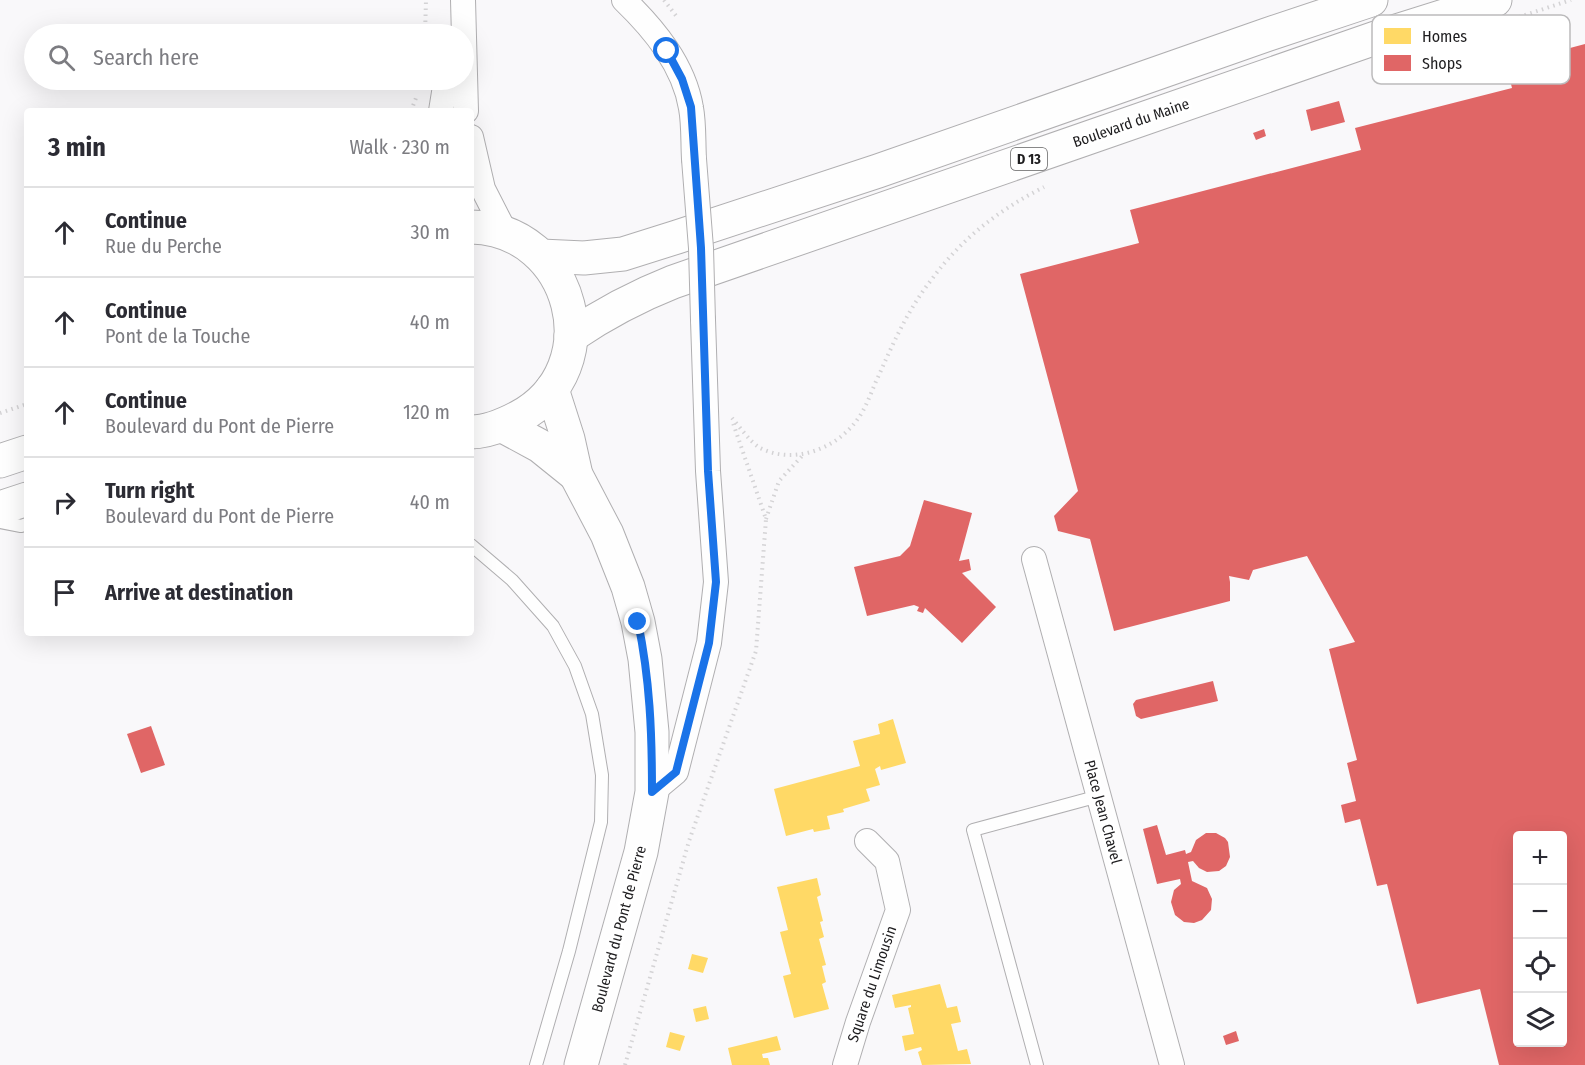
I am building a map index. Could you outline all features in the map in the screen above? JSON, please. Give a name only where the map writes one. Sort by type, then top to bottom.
[{"type":"main road","name":"D 13","points":[[541,256],[584,258],[623,254],[878,171],[1255,38],[1371,0]]},
{"type":"main road","name":"Boulevard du Maine","points":[[1477,15],[1505,9]]},
{"type":"main road","name":"Boulevard du Maine","points":[[571,336],[605,313],[673,282],[1372,39]]},
{"type":"main road","points":[[474,227],[506,234],[525,243],[541,256],[559,280],[566,298],[569,307],[571,336],[562,372],[552,389],[531,411],[503,426],[474,431]]},
{"type":"main road","points":[[552,389],[568,439],[576,475]]},
{"type":"main road","points":[[503,426],[540,446],[576,475]]},
{"type":"main road","points":[[0,461],[24,453]]},
{"type":"main road","name":"Boulevard du Pont de Pierre","points":[[576,475],[607,534],[628,586],[645,659],[652,732],[652,792],[641,852],[581,1065]]},
{"type":"main road","points":[[0,508],[24,500]]},
{"type":"street","points":[[462,24],[464,0]]},
{"type":"street","points":[[624,0],[648,23],[667,51],[682,79],[691,107],[701,248],[708,471],[716,582],[709,643],[676,772],[652,792]]},
{"type":"street","points":[[441,108],[444,90]]},
{"type":"street","points":[[465,90],[466,108]]},
{"type":"street","points":[[474,149],[483,189],[506,234]]},
{"type":"street","name":"Place Jean Chavel","points":[[1034,559],[1172,1065]]},
{"type":"street","name":"Square du Limousin","points":[[845,1065],[898,910],[887,861],[867,842]]},
{"type":"lane","points":[[0,522],[24,525]]},
{"type":"lane","points":[[474,548],[512,580],[553,626],[575,666],[592,714],[602,775],[601,822],[569,951],[536,1065]]},
{"type":"lane","points":[[1037,1065],[973,830],[1099,796]]},
{"type":"path","points":[[425,24],[426,0]]},
{"type":"path","points":[[1505,9],[1571,0]]},
{"type":"path","points":[[731,417],[759,447],[782,454],[817,451],[840,439],[858,419],[906,316],[932,278],[962,241],[1017,201],[1045,187]]},
{"type":"path","points":[[0,413],[24,405]]},
{"type":"path","points":[[766,519],[779,481],[803,454]]},
{"type":"building: Homes","points":[[893,719],[906,763],[881,770],[880,766],[875,769],[880,785],[866,789],[870,801],[843,809],[844,812],[827,816],[830,829],[814,832],[813,829],[786,836],[774,789],[860,766],[853,741],[880,734],[878,724]]},
{"type":"building: Homes","points":[[817,878],[821,895],[817,897],[824,937],[819,939],[826,965],[822,966],[826,982],[822,984],[829,1009],[794,1018],[783,976],[791,974],[780,932],[788,930],[777,887]]},
{"type":"building: Homes","points":[[692,954],[708,958],[703,973],[688,969]]},
{"type":"building: Homes","points":[[940,984],[947,1008],[957,1006],[961,1022],[951,1024],[958,1051],[967,1049],[971,1064],[922,1065],[918,1052],[922,1050],[921,1047],[905,1051],[902,1036],[914,1034],[908,1008],[911,1005],[895,1008],[892,995]]},
{"type":"building: Homes","points":[[706,1006],[709,1019],[696,1022],[693,1009]]},
{"type":"building: Homes","points":[[670,1032],[685,1036],[680,1051],[666,1047]]},
{"type":"building: Homes","points":[[777,1036],[781,1050],[762,1054],[763,1058],[768,1058],[770,1065],[732,1065],[728,1048]]},
{"type":"building: Shops","points":[[1585,44],[1585,1065],[1499,1065],[1480,989],[1417,1004],[1387,884],[1377,886],[1360,819],[1345,823],[1341,805],[1356,801],[1347,763],[1357,760],[1329,649],[1355,642],[1307,556],[1253,570],[1249,580],[1229,576],[1230,601],[1114,631],[1090,539],[1058,531],[1054,516],[1078,491],[1020,274],[1139,243],[1130,210],[1361,150],[1355,128],[1512,88],[1511,84],[1570,84],[1570,48]]},
{"type":"building: Shops","points":[[1339,101],[1345,122],[1311,131],[1306,110]]},
{"type":"building: Shops","points":[[1264,129],[1266,136],[1256,140],[1253,133]]},
{"type":"building: Shops","points":[[924,500],[972,513],[959,561],[969,559],[971,570],[962,573],[996,607],[962,643],[925,608],[923,613],[917,611],[919,607],[914,605],[867,616],[854,567],[900,556],[910,546]]},
{"type":"building: Shops","points":[[1213,681],[1218,701],[1141,719],[1136,716],[1133,704],[1136,700]]},
{"type":"building: Shops","points":[[151,726],[165,765],[141,773],[127,734]]},
{"type":"building: Shops","points":[[1157,825],[1166,855],[1185,850],[1186,854],[1191,852],[1196,840],[1206,833],[1216,833],[1228,842],[1230,857],[1226,866],[1219,871],[1207,872],[1193,861],[1188,862],[1192,881],[1207,888],[1212,899],[1211,910],[1202,920],[1194,923],[1184,922],[1175,915],[1171,902],[1174,890],[1181,884],[1180,879],[1157,884],[1143,829]]},
{"type":"building: Shops","points":[[1236,1031],[1239,1041],[1226,1045],[1223,1036]]},
{"type":"route","points":[[638,622],[645,659],[652,732],[652,792],[676,772],[709,643],[716,582],[708,471],[701,248],[691,107],[682,79],[667,51]]}]
